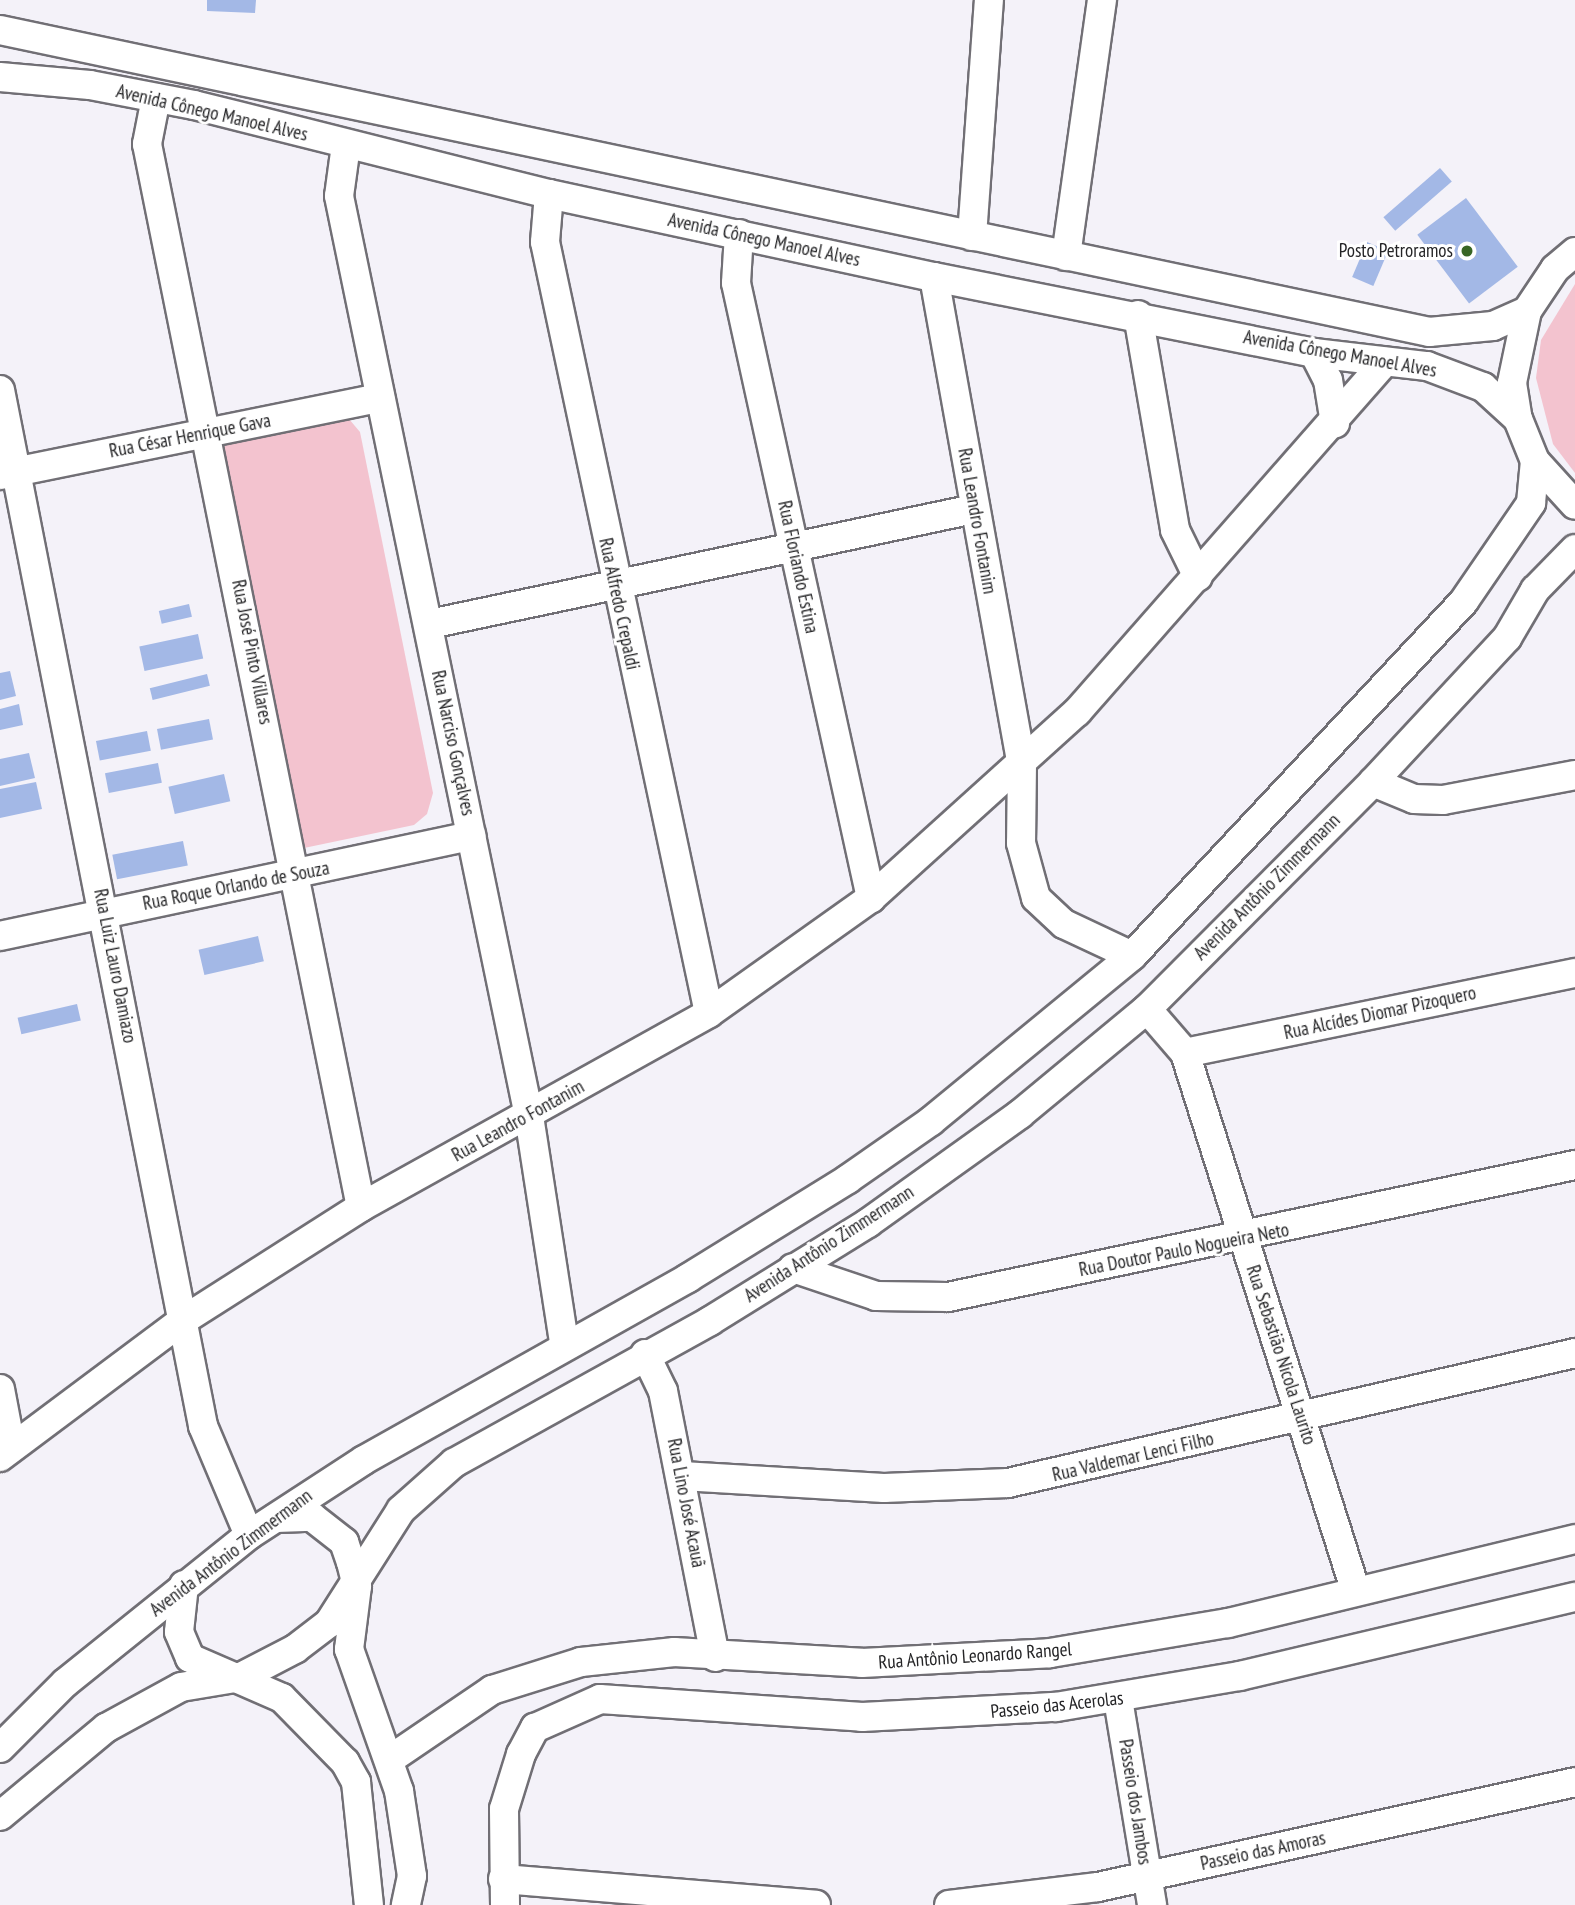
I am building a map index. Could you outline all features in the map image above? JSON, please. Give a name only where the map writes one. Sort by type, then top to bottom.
[{"type":"street","points":[[972,236],[989,0]]},
{"type":"street","points":[[1066,256],[1102,0]]},
{"type":"street","name":"Avenida Cônego Manoel Alves","points":[[0,30],[1429,332],[1493,326],[1527,312]]},
{"type":"street","name":"Avenida Cônego Manoel Alves","points":[[0,77],[156,98],[549,194],[934,277],[1138,315],[1314,353],[1427,366],[1483,387],[1518,419]]},
{"type":"street","name":"Rua José Pinto Villares","points":[[156,98],[147,144],[202,432],[361,1207]]},
{"type":"street","name":"Rua Narciso Gonçalves","points":[[346,145],[339,196],[430,624],[529,1116],[564,1342]]},
{"type":"street","name":"Rua Alfredo Crepaldi","points":[[549,194],[545,242],[614,583],[709,1013]]},
{"type":"street","name":"Rua Floriando Estina","points":[[740,234],[736,283],[872,898]]},
{"type":"street","points":[[1575,252],[1555,269],[1527,312],[1512,383],[1518,419],[1535,461],[1575,505]]},
{"type":"street","name":"Rua Leandro Fontanim","points":[[934,277],[1021,764],[1021,843],[1036,898],[1064,924],[1132,956]]},
{"type":"street","points":[[1138,315],[1175,530],[1198,577]]},
{"type":"street","points":[[1314,353],[1328,380],[1335,423]]},
{"type":"street","name":"Rua Leandro Fontanim","points":[[6,1452],[182,1321],[361,1207],[529,1116],[709,1013],[872,898],[1021,764],[1198,577],[1335,423],[1384,362]]},
{"type":"street","name":"Rua Luiz Lauro Damiazo","points":[[0,390],[8,474],[104,912],[203,1426],[249,1535]]},
{"type":"street","name":"Rua César Henrique Gava","points":[[8,474],[202,432],[380,398]]},
{"type":"street","name":"Avenida Antônio Zimmermann","points":[[0,1748],[65,1683],[184,1584],[249,1535],[564,1342],[688,1278],[848,1179],[931,1121],[1132,956],[1464,601],[1531,503],[1535,461]]},
{"type":"street","points":[[430,624],[974,509]]},
{"type":"street","name":"Avenida Antônio Zimmermann","points":[[0,1816],[106,1728],[181,1688],[242,1677],[320,1629],[357,1586],[401,1510],[454,1464],[793,1268],[1020,1114],[1147,1009],[1373,782],[1507,638],[1535,590],[1575,549]]},
{"type":"street","points":[[1373,782],[1400,795],[1443,800],[1575,775]]},
{"type":"street","name":"Rua Roque Orlando de Souza","points":[[0,936],[472,836]]},
{"type":"street","name":"Rua Alcídes Diomar Pizoquero","points":[[1185,1053],[1575,973]]},
{"type":"street","name":"Rua Sebastião Nicola Laurito","points":[[1147,1009],[1185,1053],[1356,1592]]},
{"type":"street","name":"Rua Doutor Paulo Nogueira Neto","points":[[793,1268],[864,1293],[924,1299],[1244,1239],[1575,1165]]},
{"type":"street","name":"Rua Valdemar Lenci Filho","points":[[682,1476],[966,1487],[1050,1476],[1575,1353]]},
{"type":"street","name":"Rua Lino José Acauã","points":[[645,1354],[663,1391],[682,1476],[715,1657]]},
{"type":"street","points":[[0,1389],[6,1452]]},
{"type":"street","points":[[276,1518],[312,1517],[344,1542],[357,1586],[349,1648],[353,1674],[389,1759],[409,1847],[406,1905]]},
{"type":"street","name":"Rua Antônio Leonardo Rangel","points":[[389,1759],[467,1704],[542,1669],[643,1653],[862,1663],[1050,1653],[1170,1635],[1575,1539]]},
{"type":"street","points":[[184,1584],[179,1632],[190,1658],[242,1677],[317,1727],[356,1782],[369,1905]]},
{"type":"street","name":"Passeio das Acerolas","points":[[504,1892],[505,1809],[535,1728],[600,1699],[862,1717],[1118,1699],[1575,1597]]},
{"type":"street","name":"Passeio dos Jambos","points":[[1118,1699],[1152,1905]]},
{"type":"street","name":"Passeio das Amoras","points":[[949,1905],[1147,1877],[1575,1782]]},
{"type":"street","points":[[504,1892],[816,1905]]},
{"type":"shaded area","points":[[1575,284],[1575,473],[1553,444],[1536,378],[1541,340]]},
{"type":"shaded area","points":[[336,418],[349,419],[360,432],[433,793],[427,814],[414,825],[304,848],[297,841],[219,441]]},
{"type":"building","points":[[207,0],[256,0],[255,13],[207,11]]},
{"type":"building","points":[[1440,168],[1452,182],[1395,231],[1383,217]]},
{"type":"building","name":"Posto Petroramos","points":[[1466,198],[1518,267],[1469,303],[1417,235]]},
{"type":"building","points":[[1367,242],[1388,251],[1373,286],[1352,277]]},
{"type":"building","points":[[189,604],[192,617],[162,624],[159,611]]},
{"type":"building","points":[[198,634],[203,658],[145,671],[139,646]]},
{"type":"building","points":[[10,671],[16,696],[0,700],[0,673]]},
{"type":"building","points":[[207,674],[210,686],[153,700],[150,688]]},
{"type":"building","points":[[19,704],[23,725],[0,730],[0,709]]},
{"type":"building","points":[[209,719],[213,740],[161,750],[157,729]]},
{"type":"building","points":[[147,731],[151,751],[100,761],[96,741]]},
{"type":"building","points":[[29,753],[35,778],[0,786],[0,759]]},
{"type":"building","points":[[158,763],[162,783],[109,793],[105,773]]},
{"type":"building","points":[[224,774],[230,801],[175,814],[168,787]]},
{"type":"building","points":[[36,782],[42,809],[0,818],[0,789]]},
{"type":"building","points":[[183,841],[188,866],[117,879],[112,855]]},
{"type":"building","points":[[258,936],[264,961],[204,975],[199,950]]},
{"type":"building","points":[[77,1004],[81,1021],[21,1034],[18,1018]]},
{"type":"place","name":"Posto Petroramos","points":[[1467,251]]}]
